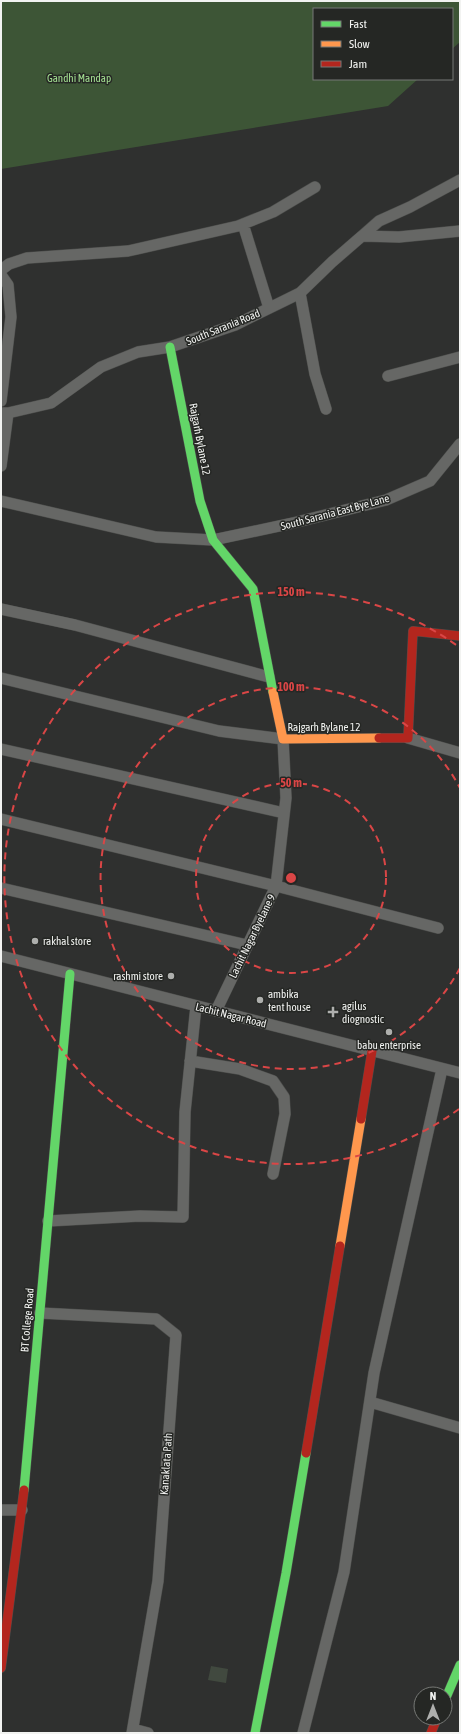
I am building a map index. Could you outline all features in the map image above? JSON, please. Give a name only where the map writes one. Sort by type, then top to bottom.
[{"type":"street","name":"South Sarania Road","points":[[4,413],[51,403],[101,367],[138,352],[170,347],[235,325],[300,293],[379,220],[410,207],[460,180]]},
{"type":"street","points":[[1,270],[10,264],[27,258],[128,251],[243,224],[272,212],[315,187]]},
{"type":"street","points":[[243,224],[269,308]]},
{"type":"street","points":[[362,236],[399,237],[460,231]]},
{"type":"street","points":[[1,275],[8,285],[11,317],[1,401]]},
{"type":"street","points":[[300,293],[315,374],[326,409]]},
{"type":"street","name":"Rajgarh Bylane 12","points":[[170,347],[200,501],[213,540],[253,589],[283,739],[408,738]]},
{"type":"street","points":[[388,376],[460,356]]},
{"type":"street","points":[[1,466],[4,413]]},
{"type":"street","name":"South Sarania East Bye Lane","points":[[1,502],[156,537],[213,540],[293,523],[386,500],[430,481],[460,444]]},
{"type":"street","points":[[1,609],[75,625],[270,677]]},
{"type":"street","points":[[460,636],[412,631],[408,738],[460,753]]},
{"type":"street","points":[[1,678],[220,732],[283,739]]},
{"type":"street","name":"Lachit Nagar Byelane 9","points":[[216,1011],[276,886],[286,798],[283,739]]},
{"type":"street","points":[[1,749],[284,814]]},
{"type":"street","points":[[1,819],[276,886],[438,928]]},
{"type":"street","points":[[1,888],[247,945]]},
{"type":"street","name":"Lachit Nagar Road","points":[[1,956],[460,1073]]},
{"type":"street","name":"BT College Road","points":[[1,1668],[22,1510],[70,974]]},
{"type":"street","points":[[48,1221],[140,1216],[183,1217],[185,1112],[196,1006]]},
{"type":"street","points":[[255,1733],[286,1573],[372,1051]]},
{"type":"street","points":[[190,1061],[240,1070],[273,1081],[284,1097],[286,1114],[273,1174]]},
{"type":"street","points":[[303,1733],[344,1572],[376,1366],[442,1069]]},
{"type":"street","name":"Kanaklata Path","points":[[40,1312],[156,1319],[176,1334],[158,1581],[132,1731]]},
{"type":"street","points":[[370,1402],[460,1428]]},
{"type":"street","points":[[1,1510],[22,1510]]},
{"type":"street","points":[[451,1686],[460,1665]]},
{"type":"street","points":[[132,1731],[148,1733]]},
{"type":"green space","name":"Gandhi Mandap","points":[[1,1],[460,1],[460,42],[453,48],[453,8],[313,8],[313,80],[417,80],[388,106],[1,169]]},
{"type":"building","points":[[211,1666],[228,1669],[226,1683],[208,1680]]},
{"type":"traffic: fast","points":[[170,347],[200,501],[213,540],[253,589],[273,692]]},
{"type":"traffic: fast","points":[[24,1490],[70,974]]},
{"type":"traffic: fast","points":[[255,1733],[286,1573],[306,1453]]},
{"type":"traffic: fast","points":[[451,1686],[460,1665]]},
{"type":"traffic: slow","points":[[273,692],[283,739],[379,738]]},
{"type":"traffic: slow","points":[[340,1246],[361,1119]]},
{"type":"traffic: jam","points":[[379,738],[408,738],[413,631],[460,636]]},
{"type":"traffic: jam","points":[[361,1119],[372,1051]]},
{"type":"traffic: jam","points":[[306,1453],[340,1246]]},
{"type":"traffic: jam","points":[[1,1668],[24,1490]]},
{"type":"traffic: jam","points":[[431,1733],[434,1726]]},
{"type":"place","name":"rakhal store","points":[[35,941]]},
{"type":"place","name":"rashmi store","points":[[171,976]]},
{"type":"place","name":"ambika tent house","points":[[260,1000]]},
{"type":"place","name":"agilus diognostic","points":[[333,1012]]},
{"type":"place","name":"babu enterprise","points":[[389,1032]]}]
